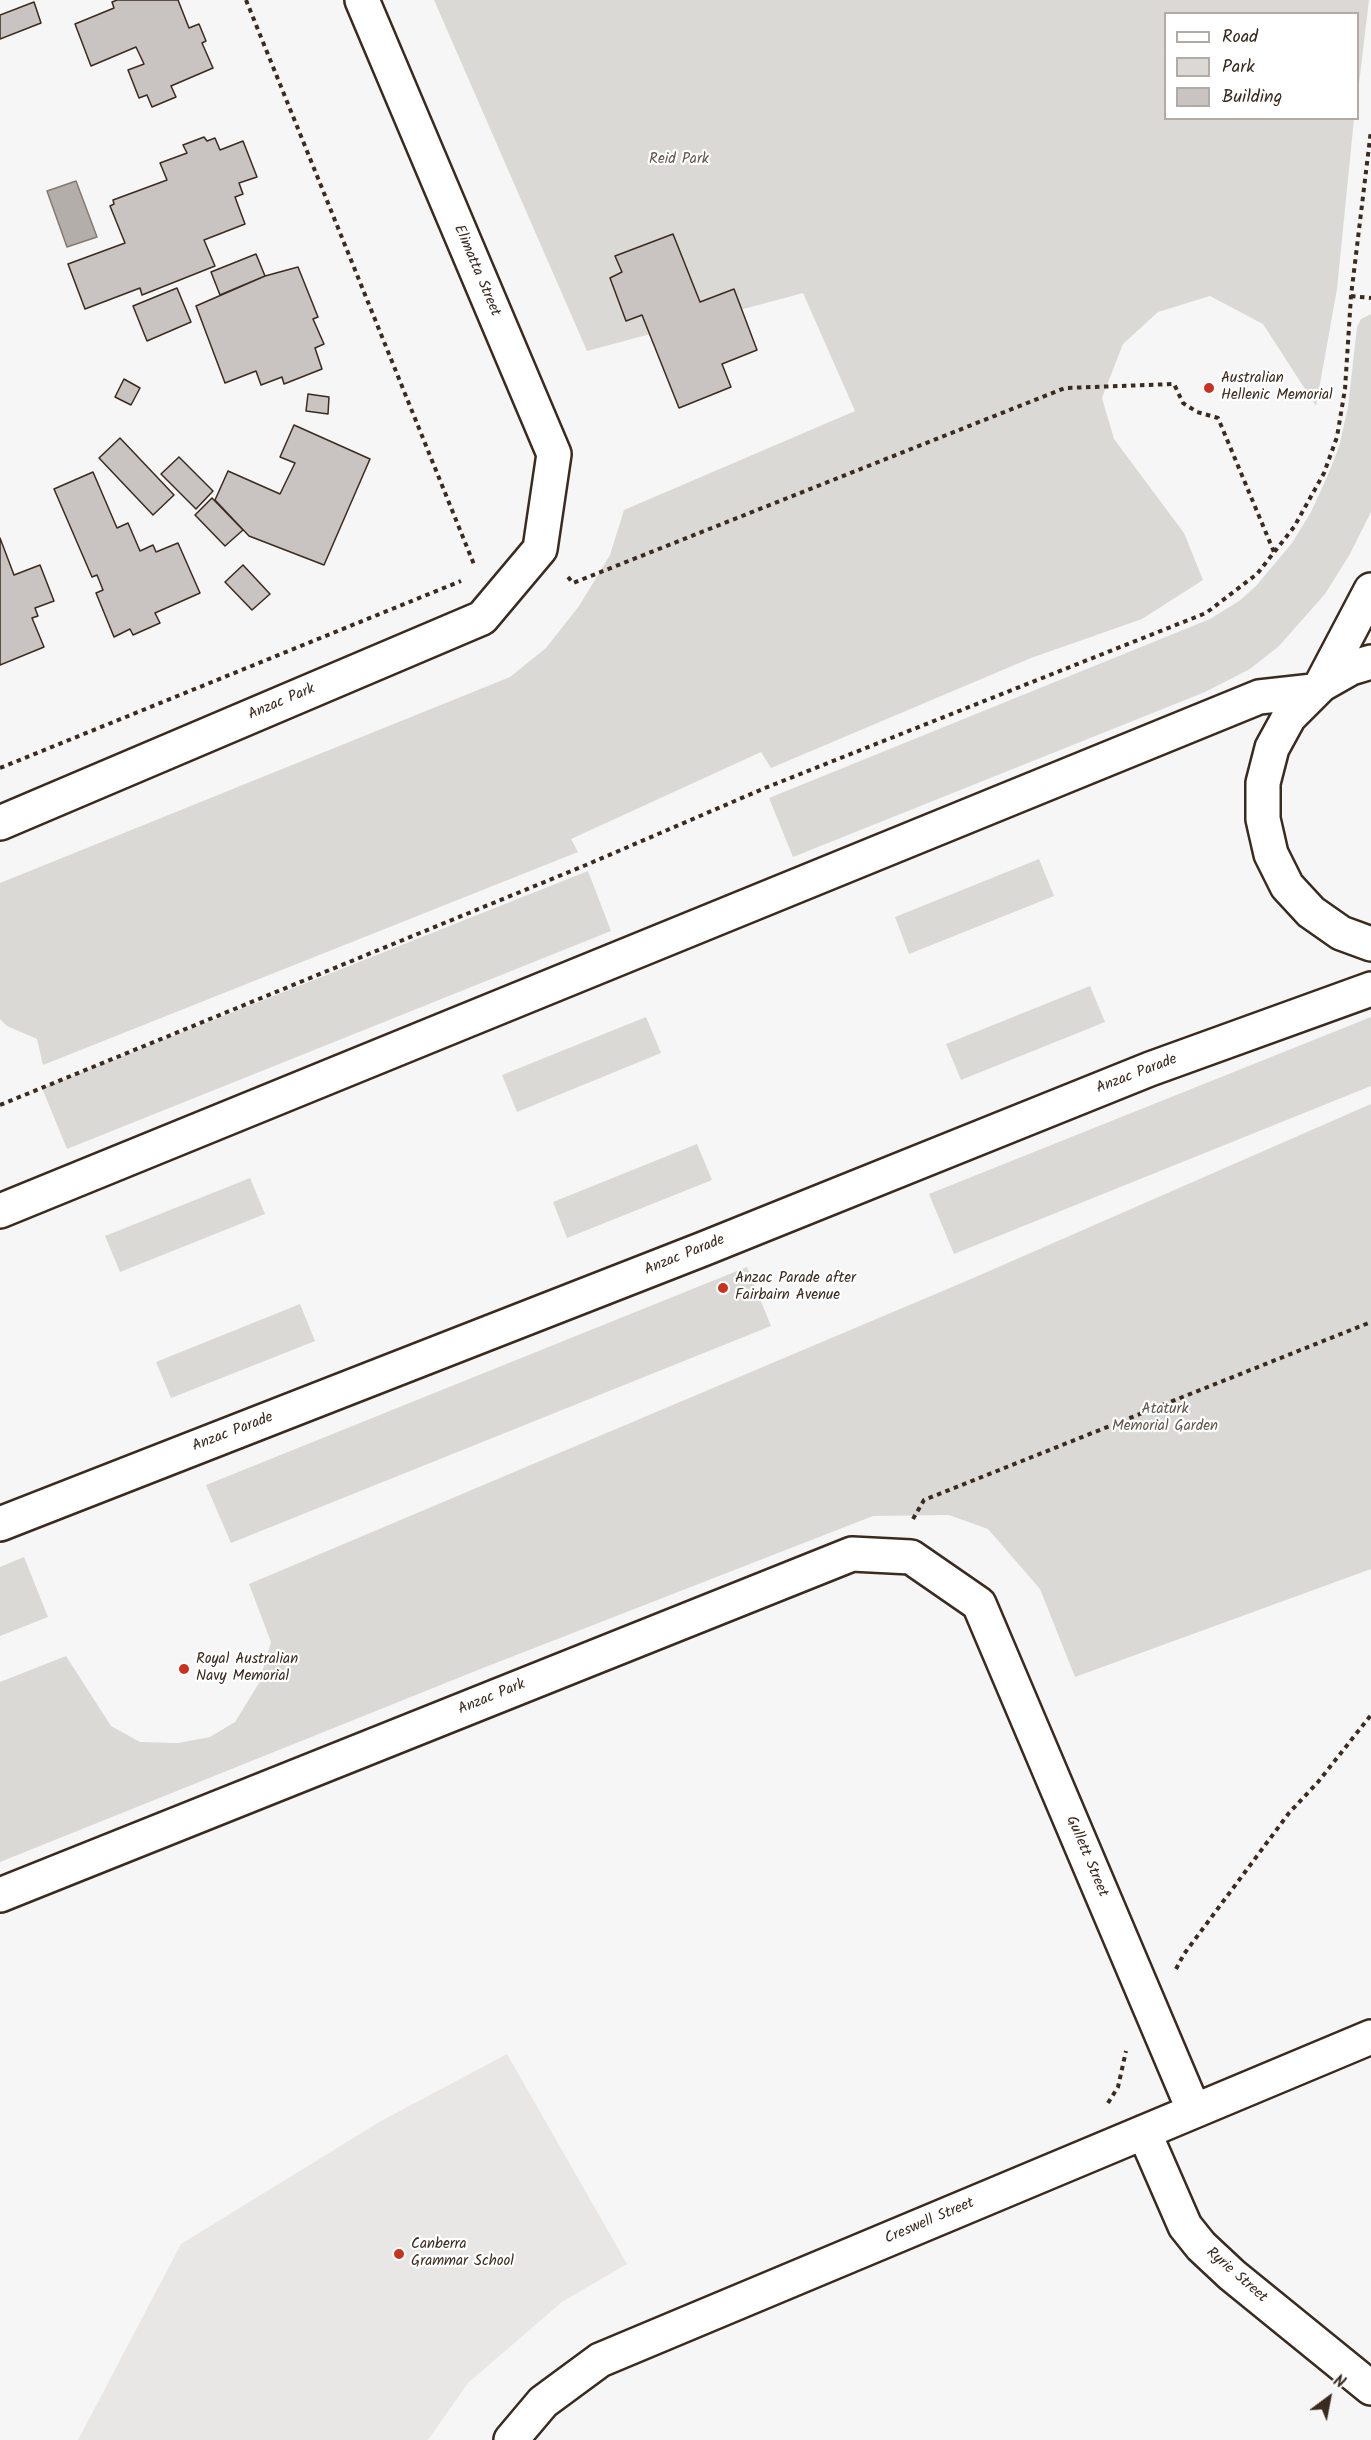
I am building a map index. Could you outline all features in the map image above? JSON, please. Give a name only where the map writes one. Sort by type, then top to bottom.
[{"type":"street","name":"Elimatta Street","points":[[362,0],[554,454],[540,549]]},
{"type":"street","name":"Anzac Park","points":[[0,823],[482,618],[540,549]]},
{"type":"street","points":[[1371,590],[1317,688],[1289,717],[1272,748],[1263,783],[1263,819],[1271,854],[1287,886],[1311,912],[1341,933],[1371,944]]},
{"type":"street","points":[[0,1211],[1259,697],[1317,688],[1351,668],[1371,662]]},
{"type":"street","name":"Anzac Parade","points":[[0,1524],[703,1249],[1150,1069],[1371,989]]},
{"type":"street","name":"Anzac Park","points":[[0,1895],[852,1554],[911,1557],[979,1604]]},
{"type":"street","name":"Gullett Street","points":[[979,1604],[1194,2111]]},
{"type":"street","name":"Creswell Street","points":[[511,2440],[543,2402],[600,2360],[1371,2037]]},
{"type":"street","name":"Ryrie Street","points":[[1144,2132],[1185,2226],[1201,2246],[1232,2275],[1371,2388]]},
{"type":"path","points":[[246,0],[490,607]]},
{"type":"path","points":[[0,1105],[586,865],[765,788],[1206,613],[1257,574],[1294,527],[1324,473],[1337,437],[1345,389],[1351,296],[1371,130]]},
{"type":"path","points":[[1351,296],[1371,298]]},
{"type":"path","points":[[540,549],[573,583],[1065,388],[1174,384],[1183,403],[1197,412],[1218,417],[1274,552]]},
{"type":"path","points":[[0,768],[478,574]]},
{"type":"path","points":[[905,1557],[912,1521],[924,1500],[1371,1322]]},
{"type":"path","points":[[1153,2015],[1184,1954],[1225,1897],[1288,1813],[1318,1782],[1371,1715]]},
{"type":"shaded area","points":[[76,181],[97,237],[67,247],[47,191]]},
{"type":"shaded area","name":"Canberra Grammar School","points":[[507,2054],[627,2264],[562,2302],[468,2383],[428,2440],[78,2440],[181,2244],[381,2121]]},
{"type":"green space","name":"Reid Park","points":[[434,0],[1369,0],[1359,84],[1359,12],[1164,12],[1164,120],[1354,120],[1337,289],[1316,406],[1263,324],[1210,296],[1158,312],[1123,344],[1102,398],[1114,439],[1184,533],[1203,580],[1142,619],[1031,658],[771,768],[761,752],[571,839],[578,852],[43,1065],[37,1039],[7,1026],[0,1019],[0,883],[510,677],[546,648],[579,606],[610,555],[624,510],[855,411],[803,293],[587,351]]},
{"type":"green space","points":[[1371,314],[1371,512],[1350,554],[1325,594],[1279,646],[1250,669],[1205,692],[793,857],[769,798],[1210,619],[1239,601],[1256,586],[1292,543],[1311,512],[1327,477],[1339,447],[1348,407],[1357,327],[1361,319]]},
{"type":"green space","points":[[1039,859],[1054,896],[909,954],[895,917]]},
{"type":"green space","points":[[588,871],[611,931],[67,1149],[42,1088]]},
{"type":"green space","points":[[1090,986],[1105,1022],[961,1080],[946,1044]]},
{"type":"green space","points":[[646,1017],[661,1053],[517,1112],[502,1075]]},
{"type":"green space","points":[[1371,1017],[1371,1086],[954,1254],[929,1194]]},
{"type":"green space","name":"Ataturk Memorial Garden","points":[[1371,1104],[1371,1569],[1075,1677],[1040,1589],[988,1529],[949,1515],[873,1516],[483,1668],[0,1862],[0,1682],[66,1656],[111,1726],[140,1742],[178,1743],[210,1737],[235,1722],[259,1683],[271,1642],[249,1584],[971,1279]]},
{"type":"green space","points":[[697,1144],[712,1180],[567,1238],[553,1202]]},
{"type":"green space","points":[[250,1178],[265,1214],[120,1272],[105,1236]]},
{"type":"green space","points":[[747,1267],[771,1326],[231,1543],[206,1485]]},
{"type":"green space","points":[[300,1304],[315,1341],[171,1398],[156,1362]]},
{"type":"green space","points":[[24,1557],[48,1617],[0,1636],[0,1567]]},
{"type":"building","points":[[117,0],[178,0],[189,28],[199,24],[206,41],[202,43],[213,68],[171,86],[176,97],[152,107],[147,95],[139,98],[128,70],[144,64],[136,47],[91,66],[75,24],[114,8],[112,2]]},
{"type":"building","points":[[34,2],[41,23],[0,39],[0,15]]},
{"type":"building","points":[[204,137],[207,141],[215,138],[220,150],[243,141],[257,177],[239,183],[243,194],[235,197],[245,224],[204,240],[215,266],[142,295],[140,288],[85,309],[68,264],[125,243],[110,206],[114,204],[113,200],[167,180],[160,163],[187,153],[183,145]]},
{"type":"building","points":[[673,234],[700,302],[734,289],[757,350],[722,364],[731,387],[679,408],[642,315],[626,321],[610,278],[622,272],[615,256]]},
{"type":"building","points":[[256,254],[265,276],[220,295],[211,272]]},
{"type":"building","points":[[298,267],[318,317],[313,319],[324,344],[315,348],[322,369],[284,384],[282,377],[261,385],[256,371],[225,383],[196,306],[265,276]]},
{"type":"building","points":[[177,288],[191,322],[147,341],[133,306]]},
{"type":"building","points":[[124,379],[140,388],[131,405],[115,397]]},
{"type":"building","points":[[308,394],[329,397],[328,414],[306,411]]},
{"type":"building","points":[[294,425],[370,459],[324,565],[249,536],[215,500],[228,471],[280,494],[295,463],[280,457]]},
{"type":"building","points":[[120,438],[174,495],[153,515],[99,458]]},
{"type":"building","points":[[179,457],[213,491],[196,509],[161,474]]},
{"type":"building","points":[[93,472],[117,528],[128,523],[140,551],[153,545],[156,552],[178,543],[200,593],[155,613],[160,623],[133,635],[130,629],[114,637],[96,593],[103,590],[97,575],[92,577],[54,489]]},
{"type":"building","points":[[212,498],[243,530],[225,546],[195,515]]},
{"type":"building","points":[[0,538],[14,575],[40,565],[54,601],[35,608],[38,616],[32,618],[44,647],[0,665]]},
{"type":"building","points":[[243,565],[270,594],[252,610],[225,582]]},
{"type":"place","name":"Australian Hellenic Memorial","points":[[1209,388]]},
{"type":"place","name":"Anzac Parade after Fairbairn Avenue","points":[[723,1288]]},
{"type":"place","name":"Royal Australian Navy Memorial","points":[[184,1669]]},
{"type":"place","name":"Canberra Grammar School","points":[[399,2254]]}]
